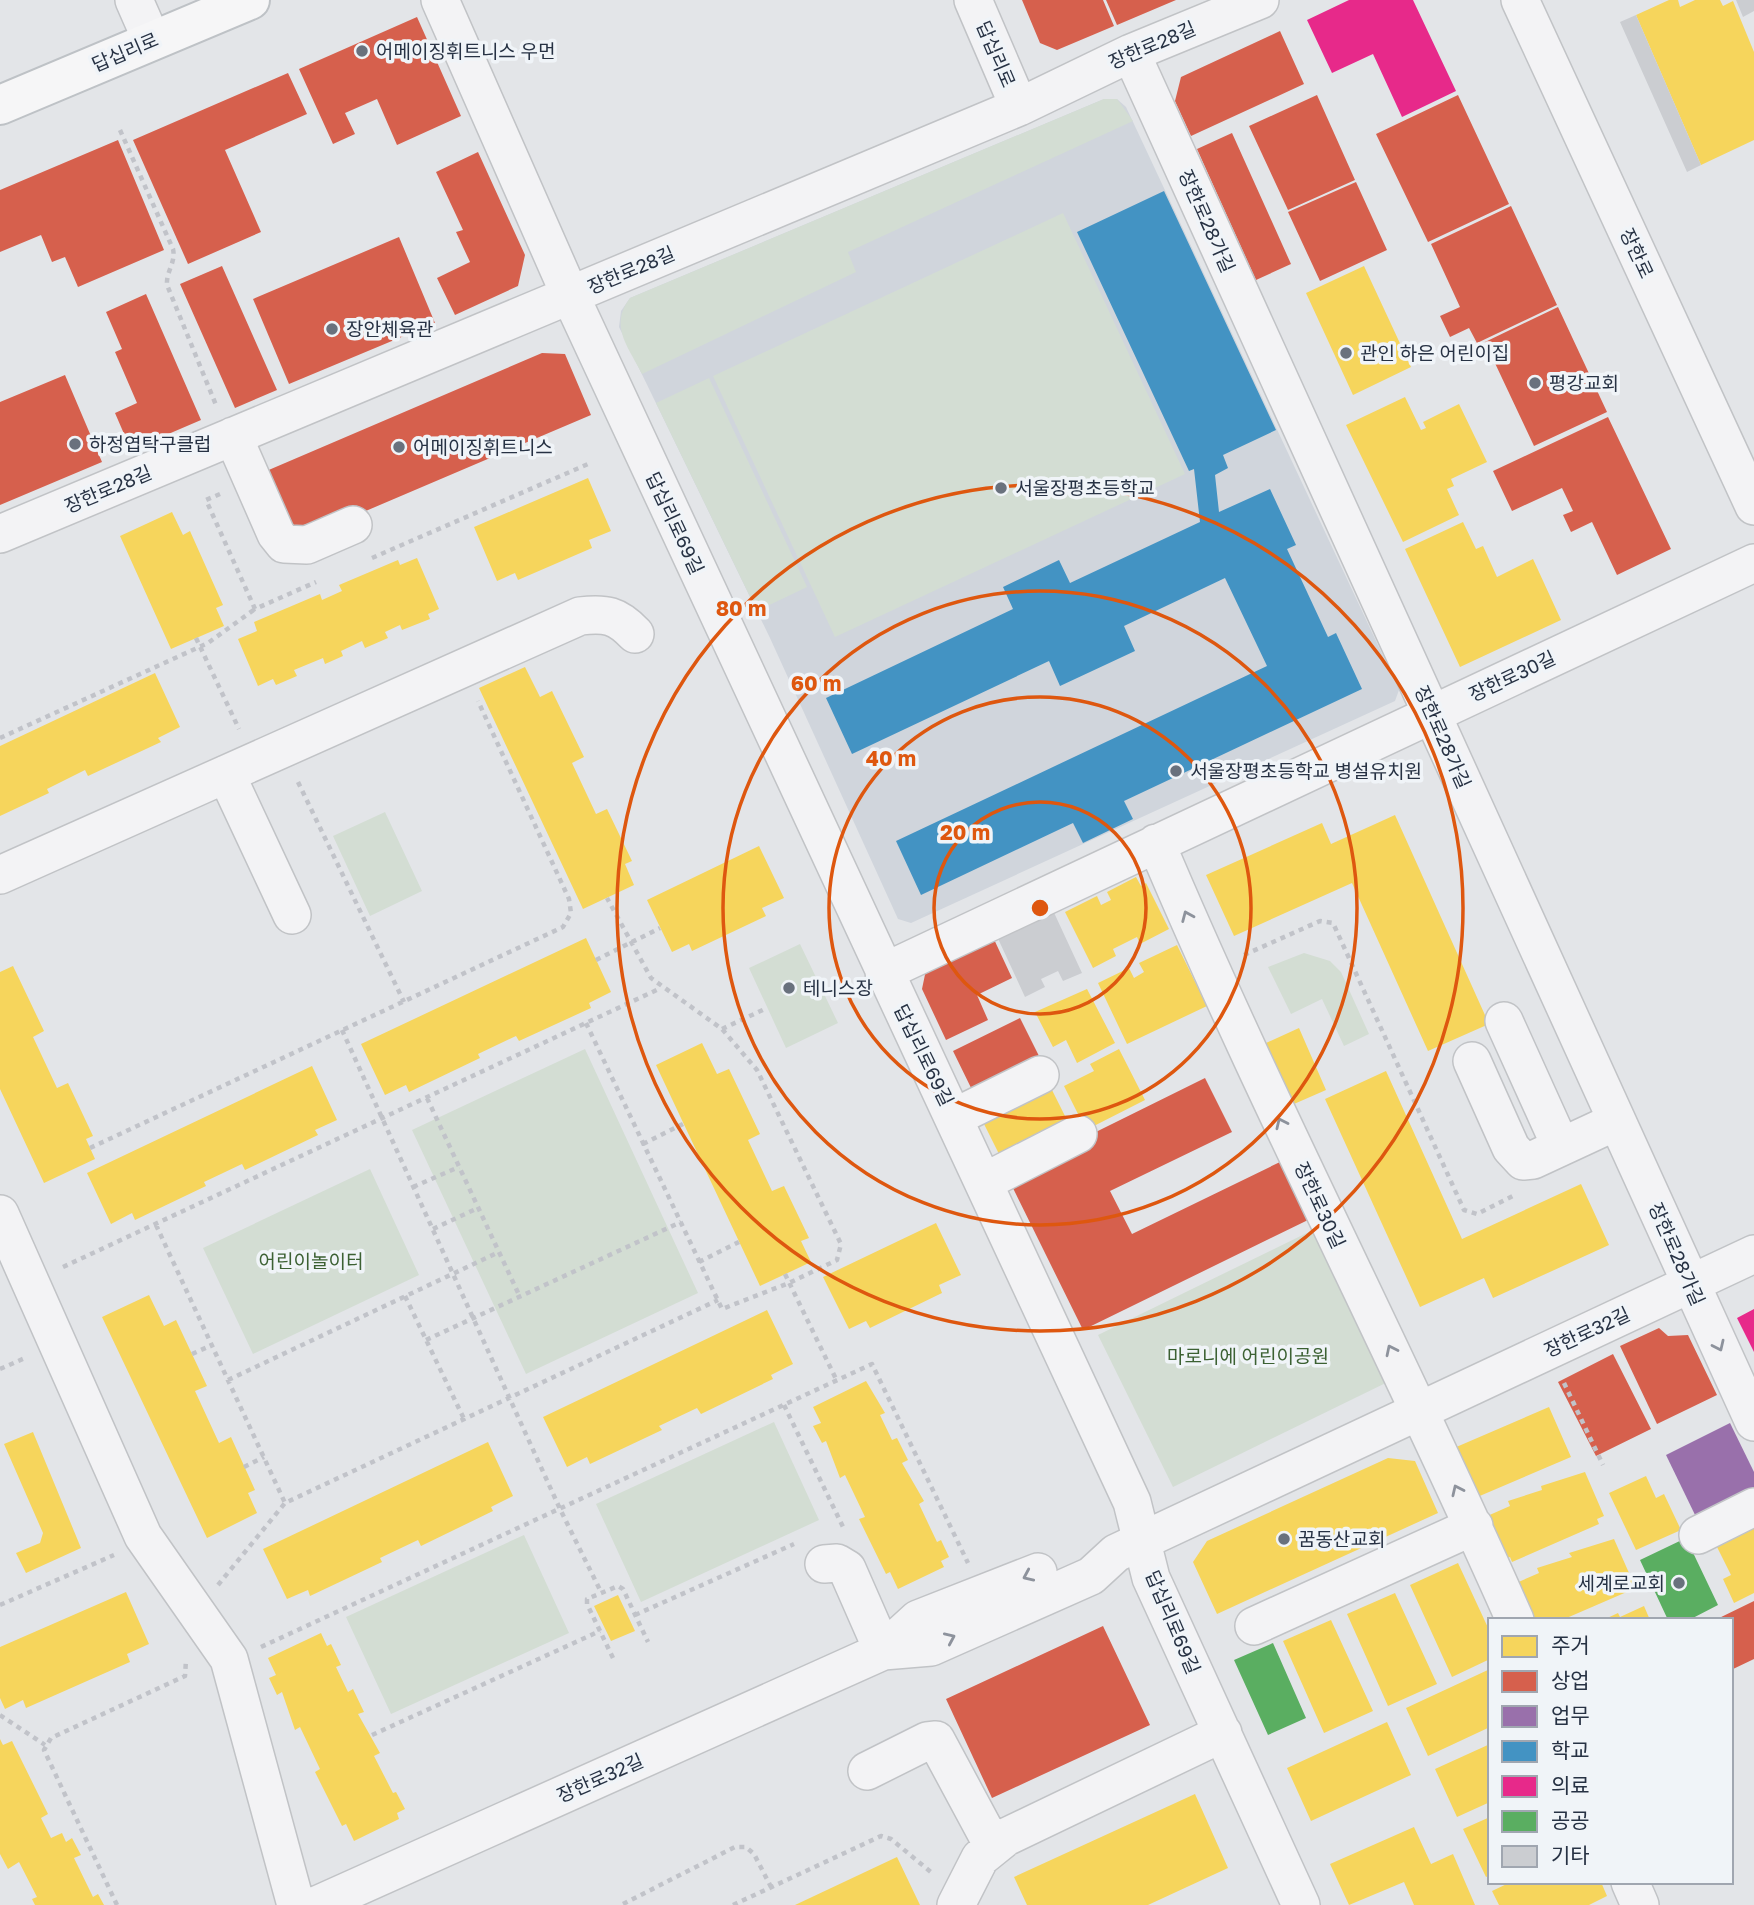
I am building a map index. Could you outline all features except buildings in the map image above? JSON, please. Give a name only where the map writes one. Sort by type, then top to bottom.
[{"type":"main road","name":"답십리로","points":[[0,105],[250,0]]},
{"type":"street","points":[[134,0],[152,41]]},
{"type":"street","name":"답십리로69길","points":[[440,0],[570,295],[1132,1502],[1129,1547],[1151,1578],[1301,1905]]},
{"type":"street","name":"답십리로","points":[[973,0],[1018,107]]},
{"type":"street","name":"장한로28길","points":[[0,534],[225,422],[570,295],[1018,107],[1131,53],[1260,0]]},
{"type":"street","name":"장한로","points":[[1520,0],[1754,506]]},
{"type":"street","name":"장한로28가길","points":[[1131,53],[1754,1422]]},
{"type":"street","points":[[225,422],[276,534],[284,544],[307,545],[353,525]]},
{"type":"street","name":"장한로30길","points":[[884,972],[1754,563]]},
{"type":"street","points":[[0,875],[580,616],[602,613],[619,617],[635,634]]},
{"type":"street","points":[[254,762],[292,915]]},
{"type":"street","name":"장한로30길","points":[[1156,844],[1210,970],[1331,1229],[1421,1411]]},
{"type":"street","points":[[1504,1021],[1561,1147]]},
{"type":"street","points":[[1472,1061],[1517,1157],[1529,1161],[1617,1121]]},
{"type":"street","name":"답십리로69길","points":[[955,1117],[1040,1075]]},
{"type":"street","points":[[984,1182],[1078,1134]]},
{"type":"street","points":[[0,1214],[143,1536],[229,1659],[296,1905]]},
{"type":"street","name":"장한로32길","points":[[317,1905],[883,1651],[918,1619],[948,1605],[1000,1589],[1082,1552],[1129,1547],[1754,1254]]},
{"type":"street","points":[[1421,1411],[1514,1618]]},
{"type":"street","points":[[1698,1535],[1754,1507]]},
{"type":"street","points":[[1254,1626],[1474,1526]]},
{"type":"street","points":[[814,1552],[847,1569],[883,1651]]},
{"type":"street","points":[[957,1900],[972,1868],[993,1846],[1006,1837],[1223,1734]]},
{"type":"street","points":[[867,1771],[927,1741],[936,1740],[993,1846]]},
{"type":"street","points":[[1631,1884],[1640,1905]]},
{"type":"path","points":[[120,130],[173,249],[174,259],[167,273],[167,285],[225,422]]},
{"type":"path","points":[[0,738],[200,646],[221,635],[231,624],[255,609]]},
{"type":"path","points":[[196,638],[254,762],[404,1002]]},
{"type":"path","points":[[90,1148],[563,927],[571,914],[569,899],[463,668]]},
{"type":"path","points":[[586,1023],[722,1309],[789,1283],[837,1260],[841,1244],[757,1070],[722,1029],[661,988],[651,978],[607,898]]},
{"type":"path","points":[[1210,970],[1320,921],[1334,923],[1464,1210],[1477,1214],[1523,1191]]},
{"type":"path","points":[[596,960],[660,928]]},
{"type":"path","points":[[51,1273],[661,988]]},
{"type":"path","points":[[722,1029],[767,1008]]},
{"type":"path","points":[[342,1030],[560,1509],[601,1592]]},
{"type":"path","points":[[427,1098],[520,1297]]},
{"type":"path","points":[[643,1144],[683,1124]]},
{"type":"path","points":[[414,1187],[459,1167]]},
{"type":"path","points":[[433,1229],[478,1208]]},
{"type":"path","points":[[426,1340],[681,1222]]},
{"type":"path","points":[[156,1224],[285,1503]]},
{"type":"path","points":[[699,1262],[739,1242]]},
{"type":"path","points":[[228,1380],[499,1252]]},
{"type":"path","points":[[785,1274],[837,1381]]},
{"type":"path","points":[[405,1296],[465,1421]]},
{"type":"path","points":[[212,1593],[285,1503],[510,1400],[718,1300]]},
{"type":"path","points":[[192,1354],[212,1345]]},
{"type":"path","points":[[1548,1350],[1603,1465]]},
{"type":"path","points":[[0,1369],[32,1357]]},
{"type":"path","points":[[252,1651],[873,1364],[970,1568]]},
{"type":"path","points":[[784,1405],[847,1534]]},
{"type":"path","points":[[244,1467],[264,1457]]},
{"type":"path","points":[[828,1528],[841,1523]]},
{"type":"path","points":[[635,1615],[814,1552]]},
{"type":"path","points":[[0,1605],[118,1553]]},
{"type":"path","points":[[612,1658],[587,1599],[601,1592],[618,1586],[623,1589],[648,1642]]},
{"type":"path","points":[[372,1735],[600,1631]]},
{"type":"path","points":[[117,1905],[44,1750],[45,1745],[51,1738],[185,1676],[187,1659],[180,1649]]},
{"type":"path","points":[[0,1715],[45,1745]]},
{"type":"path","points":[[733,1905],[881,1836],[891,1839],[957,1900]]},
{"type":"path","points":[[623,1904],[735,1847],[746,1847],[754,1854],[771,1887]]},
{"type":"shaded area","name":"서울장평초등학교","points":[[1104,99],[1117,99],[1126,107],[1399,690],[1395,701],[911,923],[898,919],[770,638],[619,327],[621,311],[630,298]]},
{"type":"green space","points":[[1104,99],[1117,99],[1133,121],[848,252],[856,272],[642,374],[621,327],[624,308],[630,298]]},
{"type":"green space","points":[[1063,213],[1185,474],[835,637],[713,376]]},
{"type":"green space","points":[[709,378],[807,587],[757,611],[656,403]]},
{"type":"green space","points":[[385,812],[422,891],[370,916],[333,836]]},
{"type":"green space","name":"테니스장","points":[[800,944],[838,1023],[786,1048],[749,968]]},
{"type":"green space","points":[[1304,953],[1330,961],[1341,972],[1369,1034],[1344,1046],[1322,999],[1291,1014],[1268,967]]},
{"type":"green space","points":[[585,1049],[698,1293],[526,1374],[412,1130]]},
{"type":"green space","name":"어린이놀이터","points":[[370,1169],[419,1275],[253,1354],[203,1248]]},
{"type":"green space","name":"마로니에 어린이공원","points":[[1323,1225],[1398,1377],[1173,1487],[1098,1335]]},
{"type":"green space","points":[[774,1422],[819,1520],[641,1602],[596,1504]]},
{"type":"green space","points":[[524,1535],[569,1633],[391,1714],[346,1617]]},
{"type":"place","name":"어메이징휘트니스 우먼","points":[[362,51]]},
{"type":"place","name":"장안체육관","points":[[332,329]]},
{"type":"place","name":"관인 하은 어린이집","points":[[1346,353]]},
{"type":"place","name":"평강교회","points":[[1535,383]]},
{"type":"place","name":"하정엽탁구클럽","points":[[75,444]]},
{"type":"place","name":"어메이징휘트니스","points":[[399,447]]},
{"type":"place","name":"서울장평초등학교","points":[[1001,488]]},
{"type":"place","name":"서울장평초등학교 병설유치원","points":[[1176,771]]},
{"type":"place","name":"테니스장","points":[[789,988]]},
{"type":"place","name":"꿈동산교회","points":[[1284,1539]]},
{"type":"place","name":"세계로교회","points":[[1679,1583]]}]
